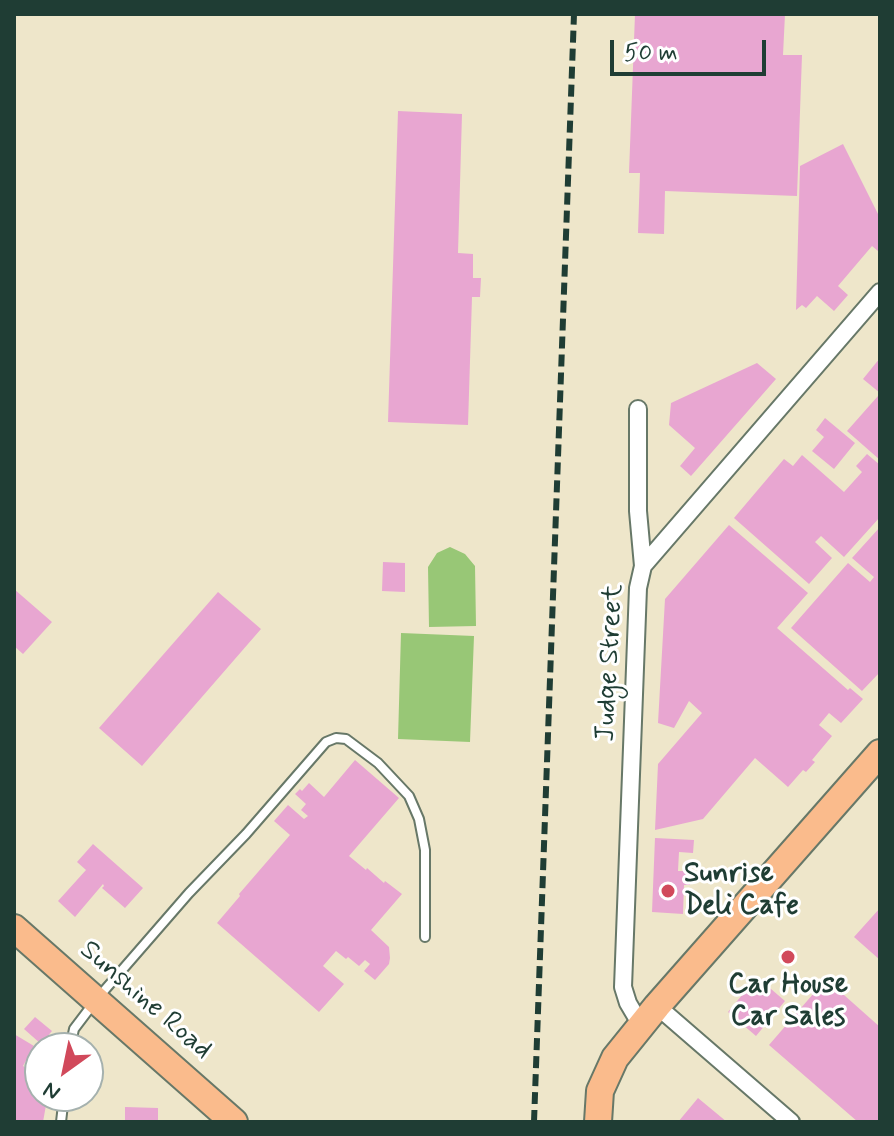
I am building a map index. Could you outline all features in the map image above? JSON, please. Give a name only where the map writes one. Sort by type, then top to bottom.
[{"type":"main road","points":[[598,1122],[600,1091],[615,1058],[880,753]]},
{"type":"main road","name":"Sunshine Road","points":[[14,928],[234,1122]]},
{"type":"street","name":"Judge Street","points":[[649,1016],[628,1003],[623,987],[638,588],[643,566],[880,292]]},
{"type":"street","points":[[638,409],[638,511],[643,566]]},
{"type":"street","points":[[649,1016],[791,1122]]},
{"type":"lane","points":[[73,1032],[96,1000],[189,893],[246,834],[326,742],[336,738],[346,739],[378,763],[409,796],[419,819],[425,850],[425,937]]},
{"type":"green space","points":[[450,547],[465,554],[475,566],[476,626],[429,627],[428,567],[437,553]]},
{"type":"green space","points":[[401,633],[474,636],[470,742],[398,739]]},
{"type":"building","points":[[635,14],[785,14],[783,55],[802,55],[797,196],[665,191],[664,234],[638,233],[640,173],[629,173]]},
{"type":"building","points":[[398,111],[462,114],[458,253],[473,254],[473,278],[481,278],[480,297],[472,297],[468,425],[388,422]]},
{"type":"building","points":[[843,144],[880,218],[880,249],[878,251],[872,246],[838,286],[848,295],[834,311],[817,296],[806,308],[802,305],[796,310],[800,166]]},
{"type":"building","points":[[880,358],[880,393],[863,379]]},
{"type":"building","points":[[757,363],[776,379],[691,476],[680,466],[695,448],[669,425],[671,403]]},
{"type":"building","points":[[878,396],[880,398],[880,460],[847,431]]},
{"type":"building","points":[[825,418],[855,443],[834,469],[812,451],[824,437],[816,430]]},
{"type":"building","points":[[867,454],[880,465],[880,517],[844,557],[821,536],[815,542],[832,558],[809,584],[734,518],[784,459],[793,466],[802,455],[844,492],[862,472],[856,466]]},
{"type":"building","points":[[729,525],[808,593],[777,628],[848,690],[850,688],[863,699],[841,723],[829,713],[819,725],[832,736],[812,760],[815,762],[788,787],[755,758],[703,819],[655,830],[658,764],[702,713],[689,701],[674,728],[658,723],[665,599]]},
{"type":"building","points":[[880,527],[880,672],[862,691],[791,628],[848,563],[870,582],[874,577],[852,558]]},
{"type":"building","points":[[383,562],[405,563],[405,592],[382,591]]},
{"type":"building","points":[[14,589],[52,622],[23,654],[14,646]]},
{"type":"building","points":[[218,592],[261,629],[142,766],[99,728]]},
{"type":"building","points":[[355,760],[399,798],[349,856],[402,894],[371,930],[389,947],[389,964],[375,980],[364,971],[370,964],[365,960],[359,966],[336,951],[323,966],[344,984],[319,1012],[217,923],[290,835],[274,821],[288,805],[304,819],[308,816],[301,810],[306,804],[295,794],[309,783],[324,797]]},
{"type":"building","points":[[655,838],[694,840],[693,853],[679,852],[678,871],[691,871],[690,885],[684,885],[683,914],[652,912]]},
{"type":"building","points":[[93,844],[143,888],[125,908],[102,888],[103,884],[75,917],[58,901],[86,870],[77,862]]},
{"type":"building","points":[[880,908],[880,960],[854,937]]},
{"type":"building","points":[[757,977],[785,1001],[756,1036],[728,1012]]},
{"type":"building","points":[[826,979],[880,1027],[880,1122],[858,1122],[769,1045]]},
{"type":"building","points":[[35,1017],[52,1031],[27,1032],[24,1029]]},
{"type":"building","points":[[14,1034],[24,1040],[24,1112],[45,1112],[43,1122],[14,1122]]},
{"type":"building","points":[[698,1098],[727,1122],[678,1122]]},
{"type":"building","points":[[125,1107],[158,1108],[158,1122],[125,1122]]},
{"type":"railway","points":[[534,1122],[574,14]]},
{"type":"place","name":"Sunrise Deli Cafe","points":[[668,891]]},
{"type":"place","name":"Car House Car Sales","points":[[788,957]]}]
